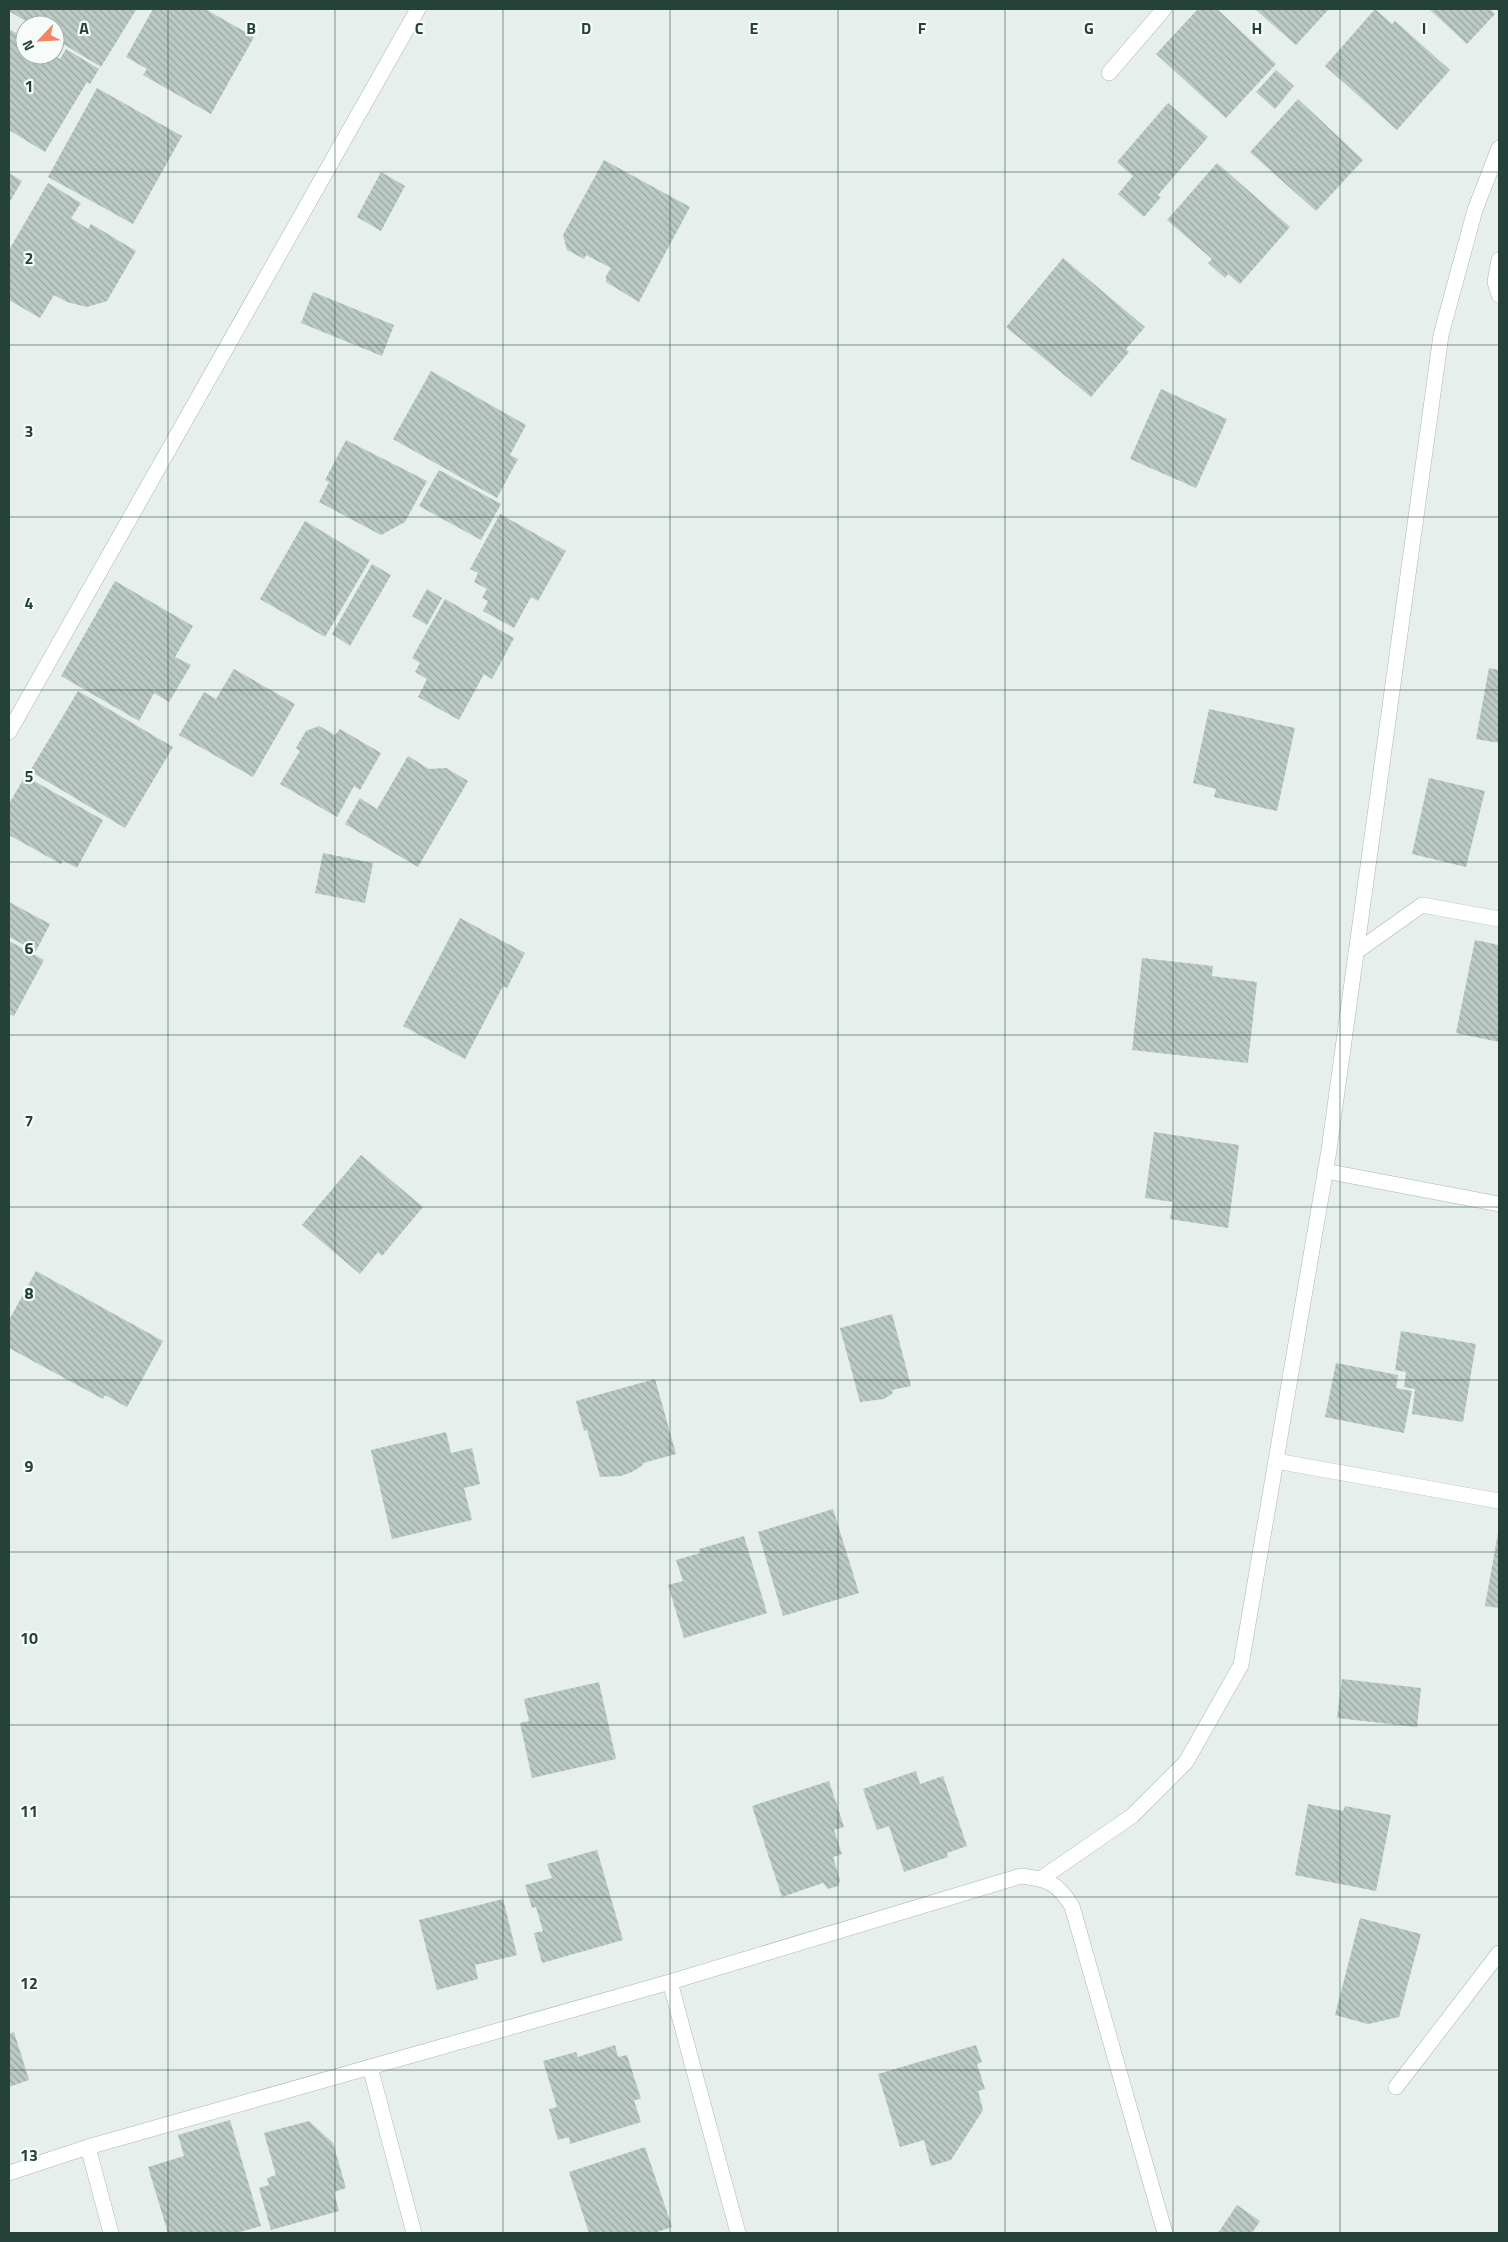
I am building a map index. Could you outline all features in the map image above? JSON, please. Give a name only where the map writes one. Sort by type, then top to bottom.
[{"type":"street","points":[[9,732],[418,9]]},
{"type":"street","points":[[1109,72],[1164,9]]},
{"type":"street","points":[[1042,1878],[1132,1816],[1186,1762],[1241,1665],[1325,1171],[1441,335],[1475,210],[1499,148]]},
{"type":"street","points":[[1499,260],[1495,282],[1499,295]]},
{"type":"street","points":[[1356,952],[1422,905],[1499,919]]},
{"type":"street","points":[[1325,1171],[1499,1204]]},
{"type":"street","points":[[1276,1461],[1499,1500]]},
{"type":"street","points":[[9,2173],[88,2148],[670,1982],[1021,1876],[1042,1878],[1059,1887],[1072,1906],[1165,2233]]},
{"type":"street","points":[[1396,2087],[1499,1953]]},
{"type":"street","points":[[670,1982],[738,2233]]},
{"type":"street","points":[[370,2067],[414,2233]]},
{"type":"street","points":[[88,2148],[112,2233]]},
{"type":"building","points":[[9,9],[136,10],[101,67],[65,45],[65,15],[16,15]]},
{"type":"building","points":[[153,9],[205,9],[254,37],[211,114],[143,75],[147,69],[126,57]]},
{"type":"building","points":[[1198,9],[1217,9],[1276,64],[1226,118],[1156,54]]},
{"type":"building","points":[[1255,9],[1329,9],[1296,45]]},
{"type":"building","points":[[1375,9],[1392,24],[1395,21],[1450,70],[1397,130],[1325,66]]},
{"type":"building","points":[[1429,9],[1490,9],[1495,14],[1467,44]]},
{"type":"building","points":[[9,29],[15,32],[15,65],[65,65],[66,49],[99,69],[90,84],[87,82],[45,152],[9,130]]},
{"type":"building","points":[[1276,70],[1294,86],[1275,109],[1256,92]]},
{"type":"building","points":[[97,88],[182,136],[133,224],[48,177]]},
{"type":"building","points":[[1298,99],[1363,160],[1316,211],[1250,152]]},
{"type":"building","points":[[1168,103],[1208,137],[1158,195],[1161,197],[1144,217],[1118,194],[1133,176],[1117,162]]},
{"type":"building","points":[[604,160],[690,207],[639,302],[606,282],[606,276],[611,268],[586,255],[584,259],[567,250],[563,235]]},
{"type":"building","points":[[1217,163],[1290,227],[1240,284],[1228,274],[1225,278],[1208,263],[1212,259],[1167,220]]},
{"type":"building","points":[[381,172],[405,186],[381,231],[357,217]]},
{"type":"building","points":[[9,173],[22,181],[9,203]]},
{"type":"building","points":[[48,183],[81,203],[71,218],[88,229],[91,224],[136,251],[107,301],[87,307],[67,302],[54,295],[40,318],[9,300],[9,250]]},
{"type":"building","points":[[1063,258],[1145,327],[1126,349],[1129,352],[1091,397],[1006,327]]},
{"type":"building","points":[[313,292],[394,325],[382,356],[301,323]]},
{"type":"building","points":[[431,371],[526,425],[510,455],[518,459],[497,498],[393,439]]},
{"type":"building","points":[[1161,389],[1227,419],[1196,488],[1130,459]]},
{"type":"building","points":[[346,440],[427,481],[405,522],[381,535],[319,502],[329,482],[325,480]]},
{"type":"building","points":[[439,470],[501,504],[481,540],[419,506]]},
{"type":"building","points":[[500,514],[566,551],[538,601],[531,597],[514,628],[483,611],[488,601],[482,598],[487,589],[474,582],[478,573],[470,569]]},
{"type":"building","points":[[305,521],[370,560],[325,637],[260,599]]},
{"type":"building","points":[[372,564],[391,575],[350,646],[332,634]]},
{"type":"building","points":[[115,581],[193,626],[175,657],[191,665],[169,702],[154,693],[139,721],[61,676]]},
{"type":"building","points":[[427,589],[442,598],[427,625],[412,616]]},
{"type":"building","points":[[445,599],[514,638],[492,679],[484,674],[459,720],[418,697],[427,679],[415,672],[420,663],[412,658]]},
{"type":"building","points":[[1489,668],[1499,670],[1499,743],[1476,739]]},
{"type":"building","points":[[234,669],[295,704],[253,777],[179,735],[204,692],[216,699]]},
{"type":"building","points":[[78,691],[173,747],[125,828],[30,771]]},
{"type":"building","points":[[1209,709],[1295,728],[1277,811],[1214,797],[1216,789],[1193,783]]},
{"type":"building","points":[[319,726],[335,735],[340,729],[381,753],[360,790],[354,786],[337,817],[280,784],[300,751],[296,748],[306,731]]},
{"type":"building","points":[[408,756],[429,769],[446,768],[468,781],[418,867],[345,824],[360,798],[377,809]]},
{"type":"building","points":[[25,776],[103,820],[77,868],[63,860],[61,864],[9,835],[9,804]]},
{"type":"building","points":[[1429,778],[1485,791],[1466,867],[1412,854]]},
{"type":"building","points":[[323,853],[373,863],[365,903],[315,893]]},
{"type":"building","points":[[9,902],[50,924],[36,951],[9,937]]},
{"type":"building","points":[[460,918],[525,953],[507,988],[503,986],[465,1059],[403,1026]]},
{"type":"building","points":[[1475,940],[1499,945],[1499,1042],[1456,1033]]},
{"type":"building","points":[[9,941],[44,960],[14,1016],[9,1014]]},
{"type":"building","points":[[1142,958],[1213,966],[1212,976],[1257,982],[1248,1063],[1132,1050]]},
{"type":"building","points":[[1154,1132],[1239,1145],[1228,1228],[1170,1219],[1173,1202],[1145,1198]]},
{"type":"building","points":[[361,1155],[423,1207],[382,1256],[378,1252],[360,1274],[302,1225]]},
{"type":"building","points":[[36,1271],[163,1341],[127,1407],[105,1395],[103,1399],[9,1348],[9,1320]]},
{"type":"building","points":[[892,1314],[911,1386],[892,1390],[893,1393],[884,1399],[860,1402],[840,1328]]},
{"type":"building","points":[[1401,1331],[1476,1344],[1463,1422],[1412,1414],[1415,1389],[1404,1387],[1406,1372],[1395,1370]]},
{"type":"building","points":[[1336,1363],[1398,1375],[1396,1388],[1412,1391],[1404,1433],[1325,1417]]},
{"type":"building","points":[[655,1379],[676,1454],[643,1463],[643,1465],[632,1472],[621,1476],[600,1477],[587,1430],[584,1431],[576,1401]]},
{"type":"building","points":[[446,1432],[451,1453],[472,1448],[480,1484],[464,1488],[472,1520],[392,1539],[371,1450]]},
{"type":"building","points":[[833,1509],[859,1593],[783,1616],[758,1532]]},
{"type":"building","points":[[1499,1533],[1499,1608],[1485,1606]]},
{"type":"building","points":[[744,1536],[767,1613],[684,1638],[668,1585],[683,1581],[676,1560],[700,1553],[699,1549]]},
{"type":"building","points":[[1342,1679],[1421,1688],[1417,1727],[1337,1718]]},
{"type":"building","points":[[599,1682],[616,1759],[532,1778],[520,1723],[529,1721],[524,1699]]},
{"type":"building","points":[[916,1771],[920,1784],[943,1776],[967,1846],[947,1853],[948,1857],[904,1872],[889,1826],[877,1830],[863,1789]]},
{"type":"building","points":[[829,1781],[844,1827],[834,1830],[842,1854],[833,1857],[840,1880],[838,1886],[828,1889],[823,1883],[782,1897],[752,1806]]},
{"type":"building","points":[[1308,1804],[1343,1811],[1345,1806],[1391,1815],[1376,1891],[1295,1875]]},
{"type":"building","points":[[597,1850],[623,1940],[542,1963],[534,1933],[543,1931],[536,1907],[532,1908],[525,1885],[552,1878],[547,1864]]},
{"type":"building","points":[[503,1899],[517,1955],[475,1965],[478,1979],[437,1990],[419,1920]]},
{"type":"building","points":[[1360,1918],[1421,1934],[1399,2017],[1368,2024],[1335,2015]]},
{"type":"building","points":[[14,2032],[29,2080],[9,2087],[9,2034]]},
{"type":"building","points":[[615,2045],[618,2057],[627,2055],[641,2099],[634,2100],[641,2122],[570,2144],[569,2137],[558,2140],[549,2109],[557,2107],[543,2061],[576,2052],[578,2057]]},
{"type":"building","points":[[976,2045],[982,2062],[977,2064],[985,2089],[978,2091],[983,2110],[951,2160],[931,2166],[924,2140],[900,2147],[878,2074]]},
{"type":"building","points":[[230,2120],[261,2226],[236,2233],[168,2233],[148,2167],[184,2156],[178,2135]]},
{"type":"building","points":[[309,2121],[333,2143],[346,2188],[334,2192],[339,2211],[271,2230],[259,2188],[269,2185],[267,2178],[276,2175],[264,2133]]},
{"type":"building","points":[[645,2147],[672,2227],[654,2233],[589,2233],[569,2172]]},
{"type":"building","points":[[1237,2205],[1260,2221],[1252,2233],[1218,2233]]}]
